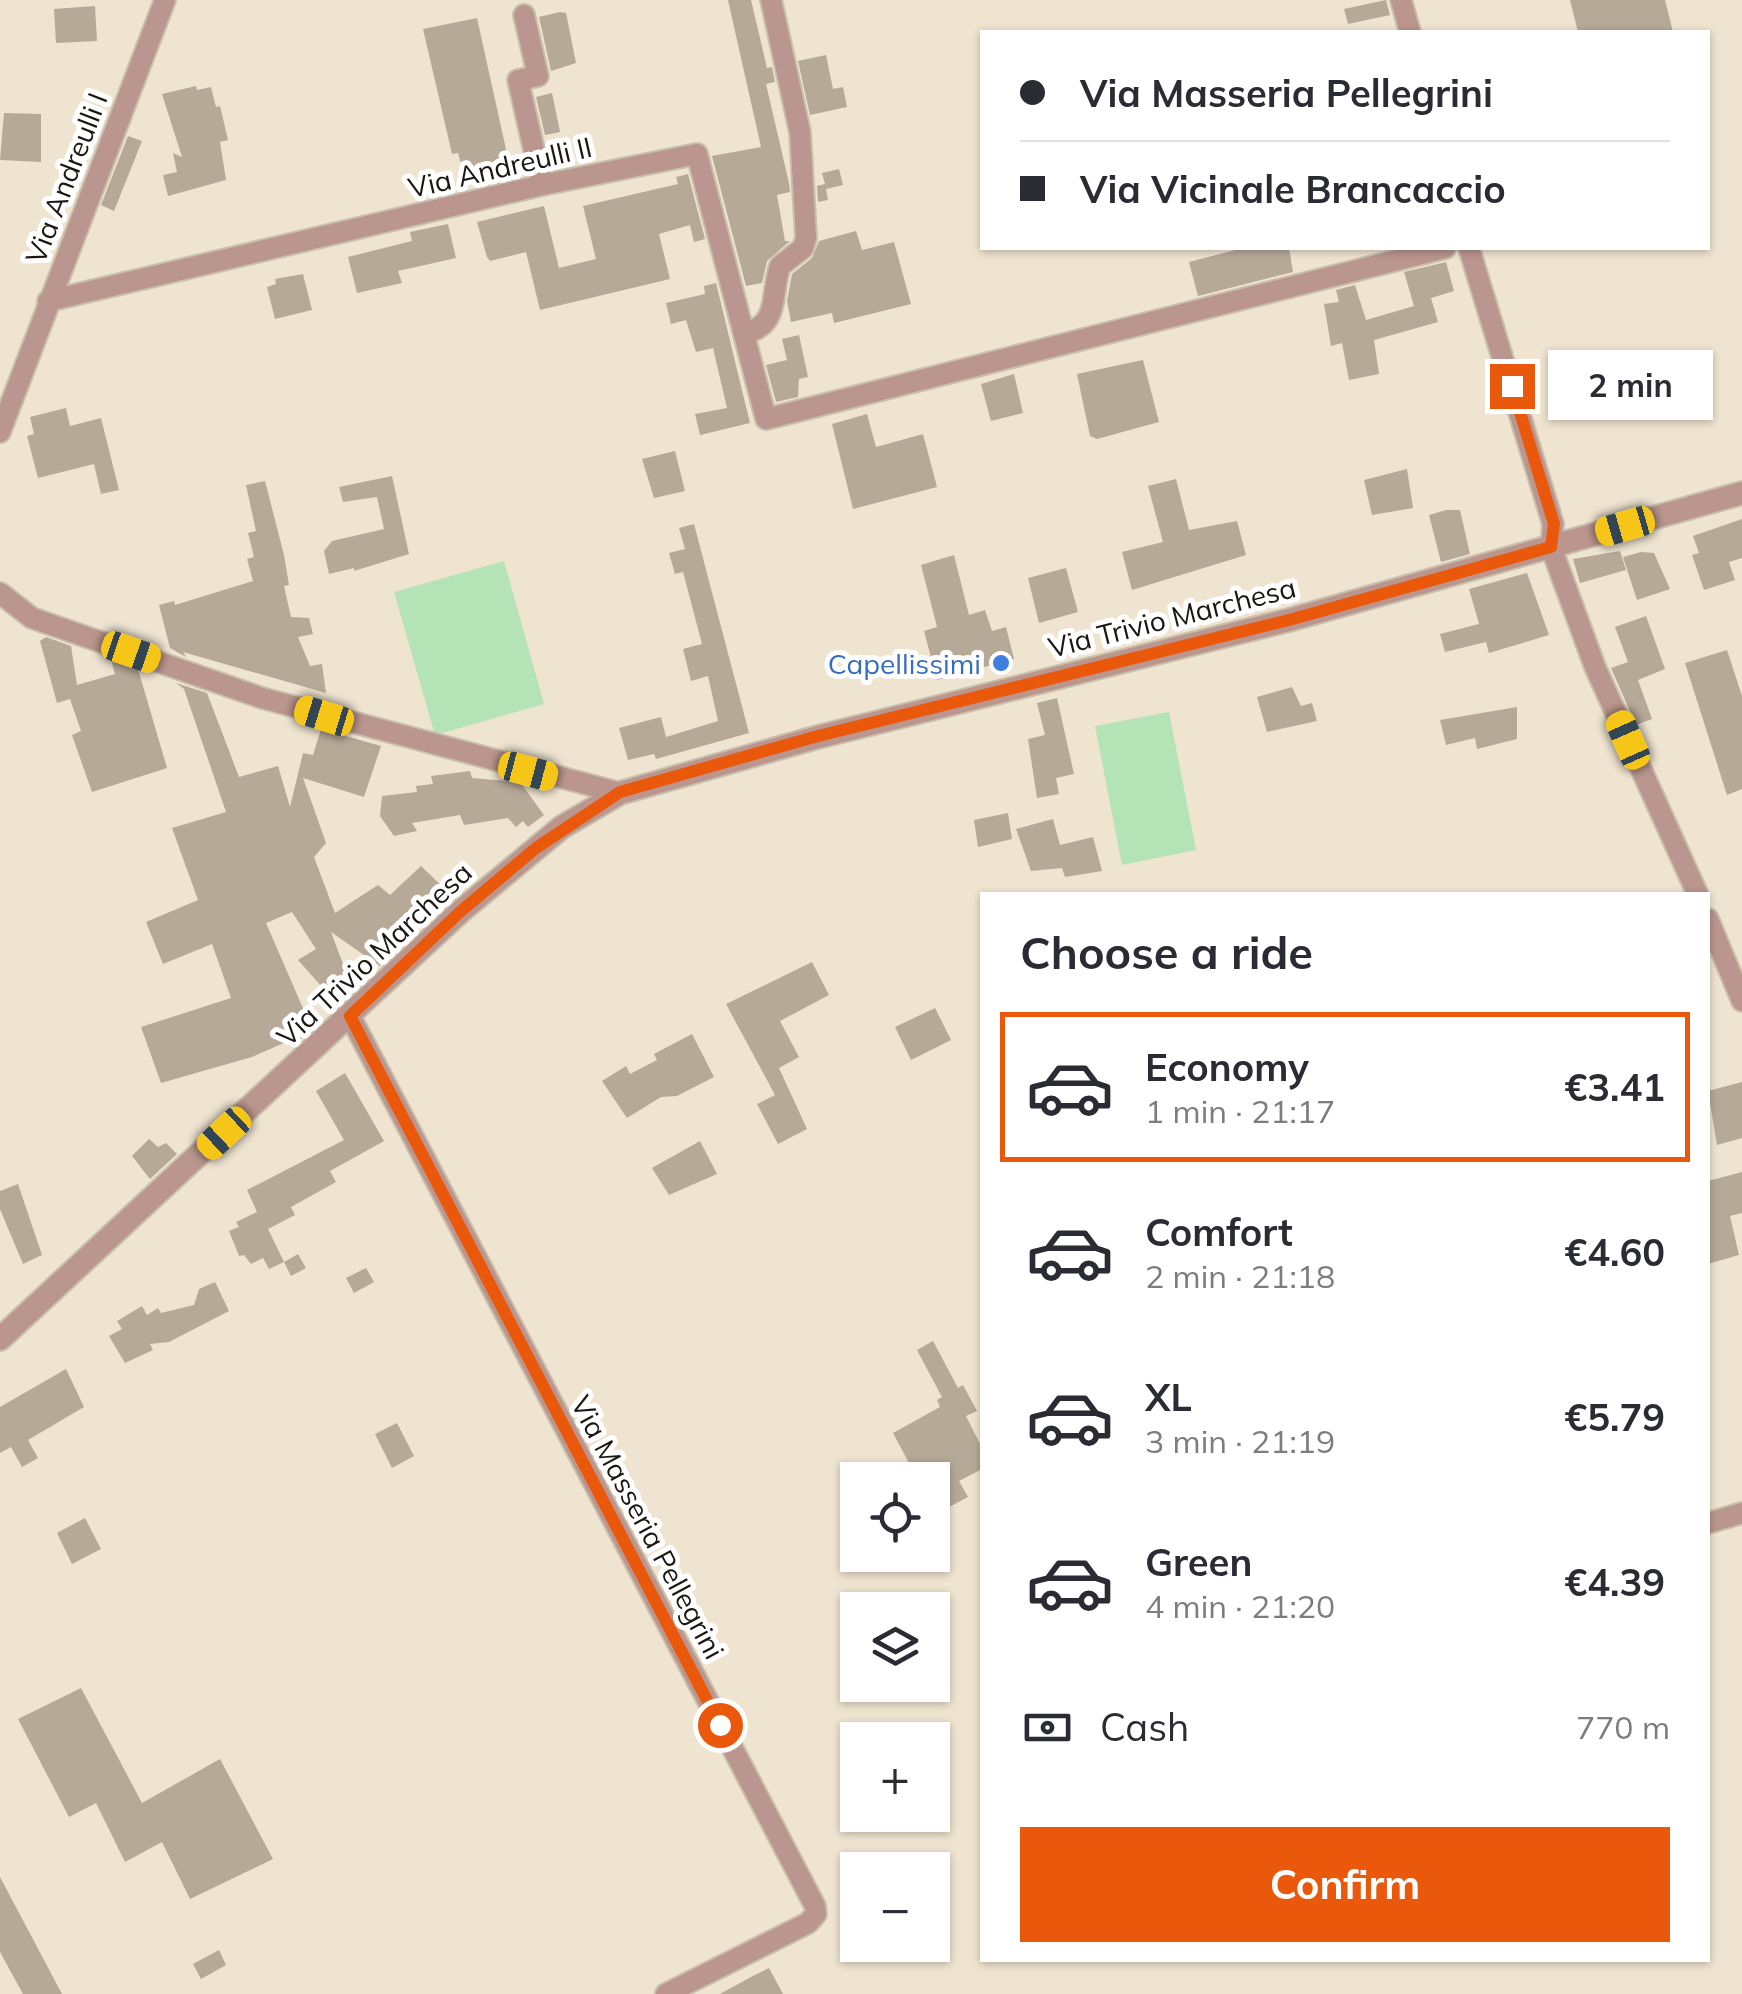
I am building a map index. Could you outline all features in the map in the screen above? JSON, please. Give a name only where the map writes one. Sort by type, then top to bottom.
[{"type":"street","name":"Via Andreulli I","points":[[0,432],[165,0]]},
{"type":"street","points":[[744,334],[758,330],[772,316],[780,266],[804,248],[806,238],[800,132],[771,0]]},
{"type":"street","points":[[1401,0],[1409,30]]},
{"type":"street","points":[[524,15],[538,76],[518,80],[542,185]]},
{"type":"street","name":"Via Andreulli II","points":[[48,301],[542,185],[697,154],[766,420],[1438,250]]},
{"type":"street","points":[[1470,250],[1554,524],[1551,547],[1595,667],[1697,892]]},
{"type":"street","name":"Via Trivio Marchesa","points":[[0,1339],[533,851],[620,792],[818,736],[1289,620],[1742,493]]},
{"type":"street","points":[[0,593],[32,618],[262,698],[620,792]]},
{"type":"street","points":[[1710,924],[1742,1001]]},
{"type":"street","name":"Via Masseria Pellegrini","points":[[350,1016],[816,1906],[808,1923],[666,1994]]},
{"type":"street","points":[[1710,1522],[1742,1513]]},
{"type":"green space","points":[[504,561],[544,704],[435,735],[394,592]]},
{"type":"green space","points":[[1169,712],[1196,850],[1122,865],[1095,726]]},
{"type":"building","points":[[728,0],[751,0],[767,68],[772,67],[775,82],[766,84],[790,192],[777,195],[785,241],[790,241],[767,261],[762,283],[746,286],[712,156],[761,147]]},
{"type":"building","points":[[1386,0],[1390,15],[1348,24],[1344,9]]},
{"type":"building","points":[[1570,0],[1665,0],[1672,30],[1578,30]]},
{"type":"building","points":[[95,6],[97,41],[56,43],[54,9]]},
{"type":"building","points":[[566,13],[576,63],[551,71],[539,17]]},
{"type":"building","points":[[477,18],[511,172],[466,183],[458,153],[452,154],[423,29]]},
{"type":"building","points":[[826,55],[833,89],[843,87],[847,107],[810,115],[798,61]]},
{"type":"building","points":[[196,86],[197,90],[211,87],[216,107],[220,106],[228,140],[220,142],[226,180],[168,196],[163,175],[177,172],[173,153],[182,157],[162,94]]},
{"type":"building","points":[[552,93],[560,132],[545,135],[536,97]]},
{"type":"building","points":[[4,113],[41,114],[41,162],[0,160]]},
{"type":"building","points":[[128,136],[142,141],[114,211],[101,205]]},
{"type":"building","points":[[839,169],[843,185],[826,189],[828,200],[818,202],[817,186],[825,184],[822,173]]},
{"type":"building","points":[[688,174],[705,239],[694,242],[690,225],[659,234],[670,279],[540,310],[526,252],[490,261],[487,257],[477,222],[544,206],[559,268],[596,259],[583,206],[678,184],[676,177]]},
{"type":"building","points":[[448,224],[456,258],[398,271],[402,283],[357,293],[348,257],[412,241],[410,232]]},
{"type":"building","points":[[856,231],[862,250],[894,242],[911,304],[834,323],[832,313],[791,322],[787,301],[792,274],[812,258],[819,241]]},
{"type":"building","points":[[1235,250],[1289,250],[1293,272],[1198,296],[1189,262]]},
{"type":"building","points":[[1446,262],[1454,291],[1431,298],[1438,322],[1374,340],[1379,374],[1349,380],[1342,343],[1331,346],[1324,304],[1339,302],[1336,290],[1355,285],[1366,320],[1414,306],[1404,272]]},
{"type":"building","points":[[303,274],[312,310],[275,319],[267,287],[276,284],[275,279]]},
{"type":"building","points":[[716,283],[750,423],[700,435],[695,414],[727,408],[713,348],[696,352],[686,320],[671,324],[666,303],[705,294],[704,286]]},
{"type":"building","points":[[799,335],[808,377],[799,379],[798,397],[776,402],[766,365],[787,360],[782,339]]},
{"type":"building","points":[[1143,360],[1159,422],[1097,439],[1090,436],[1077,374]]},
{"type":"building","points":[[1014,374],[1023,413],[991,421],[981,384]]},
{"type":"building","points":[[66,408],[70,426],[101,418],[119,490],[101,494],[94,464],[38,478],[27,436],[34,434],[30,417]]},
{"type":"building","points":[[867,414],[876,447],[923,434],[937,487],[853,509],[832,424]]},
{"type":"building","points":[[675,451],[685,491],[654,498],[642,459]]},
{"type":"building","points":[[1407,469],[1413,508],[1372,515],[1364,480]]},
{"type":"building","points":[[392,476],[409,554],[354,571],[329,574],[324,551],[332,541],[384,529],[377,497],[343,502],[339,487]]},
{"type":"building","points":[[1176,479],[1189,530],[1237,521],[1246,555],[1132,590],[1122,552],[1163,542],[1148,486]]},
{"type":"building","points":[[265,481],[284,555],[289,585],[284,586],[291,617],[309,618],[313,634],[298,637],[310,666],[322,664],[326,693],[183,652],[186,657],[170,648],[159,605],[174,601],[175,605],[253,581],[247,559],[254,557],[248,533],[256,531],[246,485]]},
{"type":"building","points":[[1460,510],[1470,554],[1441,562],[1429,515]]},
{"type":"building","points":[[1742,519],[1742,558],[1729,562],[1735,580],[1704,590],[1692,555],[1699,553],[1693,536]]},
{"type":"building","points":[[694,524],[749,733],[656,759],[654,754],[628,760],[619,728],[661,717],[666,737],[718,721],[708,676],[691,681],[683,649],[702,644],[683,572],[675,574],[669,553],[685,549],[679,528]]},
{"type":"building","points":[[1620,551],[1626,570],[1580,583],[1573,559]]},
{"type":"building","points":[[1654,553],[1670,589],[1637,600],[1623,557]]},
{"type":"building","points":[[954,555],[969,615],[985,610],[992,631],[1006,627],[1014,659],[937,680],[924,631],[937,627],[921,565]]},
{"type":"building","points":[[1066,568],[1078,612],[1039,623],[1028,578]]},
{"type":"building","points":[[1527,573],[1549,635],[1489,653],[1486,642],[1445,652],[1440,634],[1479,624],[1469,589]]},
{"type":"building","points":[[1646,616],[1665,669],[1638,680],[1652,719],[1636,725],[1611,668],[1628,662],[1615,627]]},
{"type":"building","points":[[46,637],[71,646],[77,685],[115,674],[111,660],[138,669],[167,768],[92,792],[72,735],[81,731],[70,699],[57,703],[40,641]]},
{"type":"building","points":[[1727,650],[1742,696],[1742,789],[1727,795],[1685,663]]},
{"type":"building","points":[[176,683],[207,693],[239,777],[278,766],[290,807],[303,753],[313,755],[321,729],[381,746],[364,797],[303,778],[326,843],[314,857],[335,913],[378,885],[390,895],[421,866],[445,889],[436,900],[443,906],[380,966],[331,932],[353,991],[338,1005],[298,960],[316,949],[292,912],[266,923],[312,1029],[295,1045],[293,1039],[252,1057],[161,1083],[141,1027],[231,998],[212,944],[163,964],[146,922],[198,900],[172,828],[226,812],[184,689]]},
{"type":"building","points":[[1292,687],[1301,706],[1312,703],[1317,721],[1267,732],[1257,697]]},
{"type":"building","points":[[1057,698],[1074,774],[1056,778],[1059,794],[1037,798],[1028,739],[1045,735],[1037,703]]},
{"type":"building","points":[[1517,707],[1517,739],[1477,749],[1475,738],[1446,745],[1440,720]]},
{"type":"building","points":[[470,771],[472,778],[520,782],[544,815],[528,827],[523,821],[516,827],[508,818],[464,825],[460,815],[412,823],[417,831],[394,836],[380,816],[382,796],[417,792],[416,786],[433,784],[431,776]]},
{"type":"building","points":[[1008,813],[1012,839],[978,847],[974,820]]},
{"type":"building","points":[[1053,819],[1060,845],[1093,837],[1102,871],[1065,877],[1062,868],[1031,871],[1016,829]]},
{"type":"building","points":[[812,962],[829,995],[780,1021],[799,1057],[779,1068],[807,1129],[778,1144],[757,1104],[775,1095],[726,1004]]},
{"type":"building","points":[[935,1008],[951,1040],[911,1060],[895,1027]]},
{"type":"building","points":[[692,1034],[714,1077],[677,1096],[661,1097],[627,1118],[602,1081],[626,1066],[630,1074],[657,1060],[654,1054]]},
{"type":"building","points":[[345,1073],[384,1141],[330,1171],[336,1182],[291,1207],[295,1215],[268,1229],[284,1262],[269,1269],[263,1258],[251,1264],[244,1255],[239,1256],[229,1231],[239,1227],[236,1222],[257,1212],[247,1190],[344,1140],[316,1091]]},
{"type":"building","points":[[1742,1082],[1742,1138],[1717,1145],[1710,1090]]},
{"type":"building","points":[[149,1139],[158,1147],[166,1143],[177,1154],[150,1179],[132,1156]]},
{"type":"building","points":[[700,1141],[717,1174],[669,1195],[652,1168]]},
{"type":"building","points":[[1742,1172],[1742,1213],[1730,1216],[1739,1255],[1710,1263],[1710,1180]]},
{"type":"building","points":[[18,1184],[42,1255],[23,1264],[0,1209],[0,1191]]},
{"type":"building","points":[[298,1254],[306,1268],[291,1276],[284,1262]]},
{"type":"building","points":[[366,1268],[374,1282],[354,1293],[346,1278]]},
{"type":"building","points":[[215,1282],[229,1311],[169,1342],[150,1344],[153,1350],[125,1363],[109,1336],[122,1329],[117,1321],[142,1306],[147,1315],[158,1308],[161,1313],[194,1305],[199,1289]]},
{"type":"building","points":[[933,1341],[958,1388],[963,1385],[977,1411],[966,1416],[980,1444],[980,1470],[959,1481],[968,1497],[950,1506],[950,1462],[908,1462],[893,1433],[940,1407],[937,1400],[942,1397],[917,1350]]},
{"type":"building","points":[[66,1369],[84,1407],[28,1440],[38,1458],[22,1467],[11,1447],[0,1453],[0,1407]]},
{"type":"building","points":[[397,1423],[414,1456],[392,1468],[375,1434]]},
{"type":"building","points":[[85,1518],[101,1549],[72,1564],[57,1533]]},
{"type":"building","points":[[81,1688],[142,1803],[220,1759],[273,1859],[190,1899],[162,1842],[125,1862],[96,1803],[69,1817],[18,1719]]},
{"type":"building","points":[[0,1877],[62,1994],[23,1994],[0,1952]]},
{"type":"building","points":[[219,1950],[226,1965],[201,1979],[193,1964]]},
{"type":"building","points":[[769,1968],[783,1994],[720,1994],[751,1977]]},
{"type":"place","name":"Capellissimi","points":[[1001,663]]},
{"type":"route","points":[[720,1725],[350,1016],[461,911],[536,848],[562,827],[620,792],[818,736],[1289,620],[1551,547],[1554,524],[1512,386]]}]
